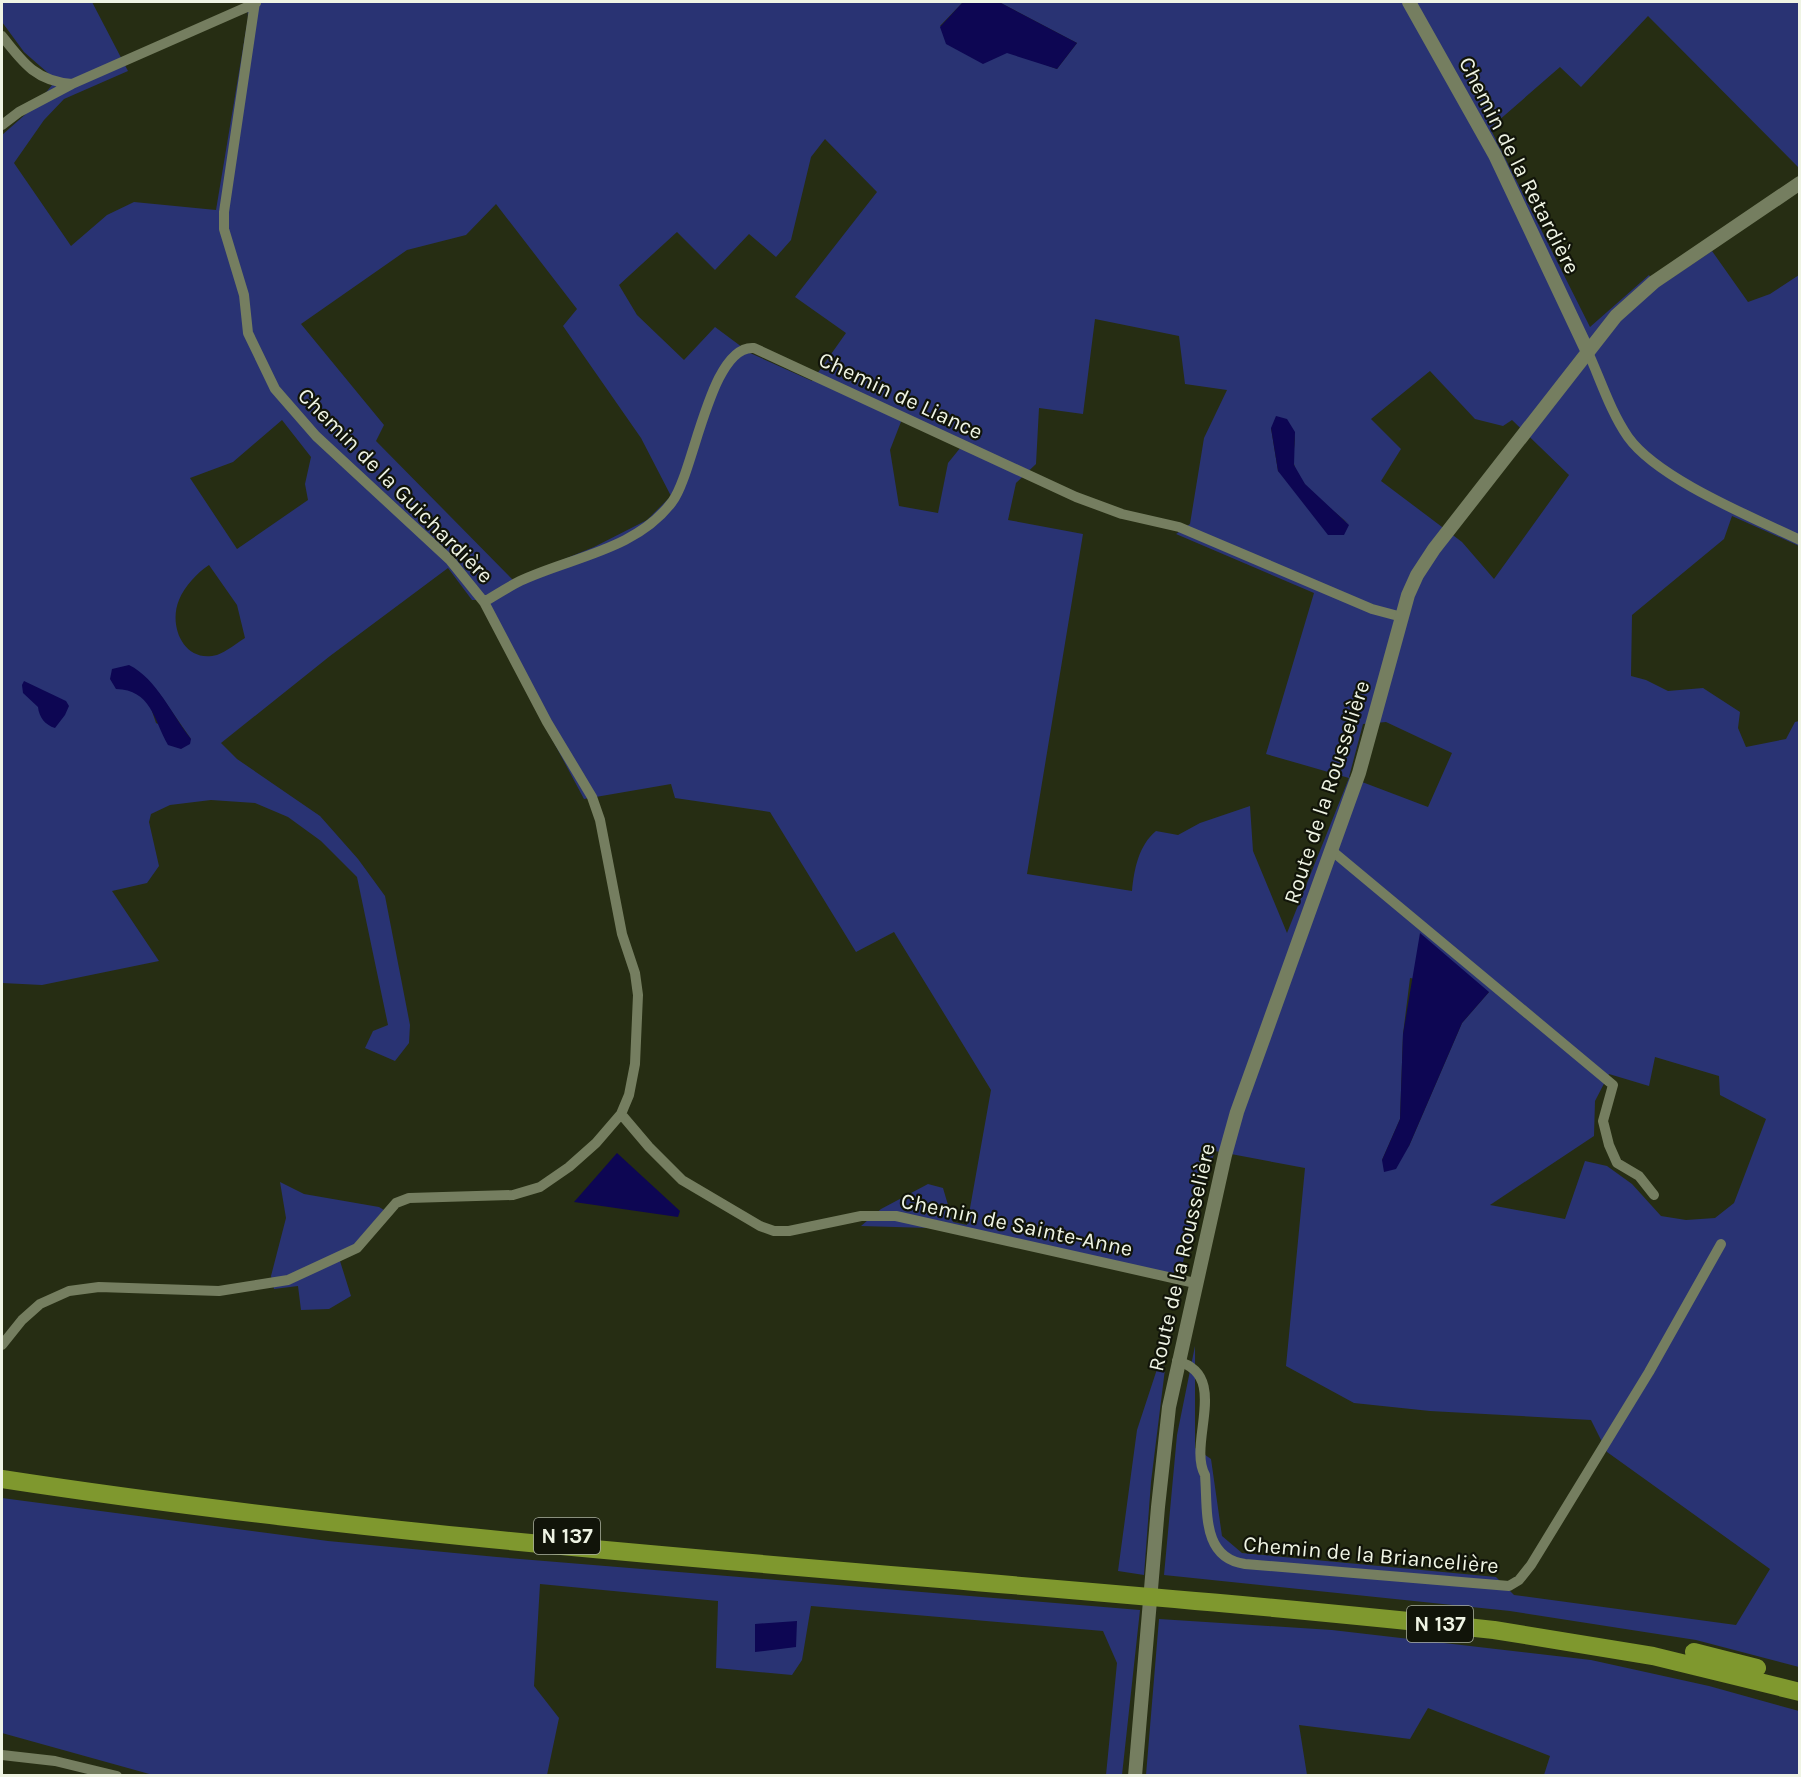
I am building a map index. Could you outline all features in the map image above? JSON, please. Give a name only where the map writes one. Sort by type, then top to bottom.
[{"type":"highway","name":"N 137","points":[[2,1467],[232,1500],[498,1530],[1486,1617],[1643,1641],[1800,1679]]},
{"type":"highway","name":"N 137","points":[[2,1479],[244,1513],[461,1538],[1494,1630],[1653,1656],[1800,1692]]},
{"type":"street","points":[[2,125],[19,112],[72,84],[255,2]]},
{"type":"street","name":"Chemin de la Guichardière","points":[[2,1346],[22,1320],[40,1304],[69,1291],[99,1287],[219,1291],[288,1280],[357,1248],[396,1203],[409,1198],[513,1195],[540,1187],[569,1167],[596,1143],[621,1114],[629,1095],[635,1064],[638,995],[635,974],[622,934],[600,820],[592,797],[547,722],[484,602],[450,560],[316,436],[274,389],[255,353],[248,333],[244,296],[224,229],[224,212],[255,2]]},
{"type":"street","name":"Chemin de la Retardière","points":[[1409,2],[1495,155],[1587,350]]},
{"type":"street","points":[[2,36],[31,70],[51,82],[72,84]]},
{"type":"street","name":"Route de la Rousselière","points":[[1135,1776],[1163,1454],[1177,1361],[1195,1283],[1237,1112],[1359,774],[1402,618],[1421,568],[1587,350],[1616,316],[1654,282],[1800,183]]},
{"type":"street","name":"Chemin de Liance","points":[[484,602],[520,581],[621,543],[651,523],[674,501],[704,415],[725,366],[738,351],[754,348],[1076,497],[1122,514],[1179,527],[1372,609],[1402,618]]},
{"type":"street","points":[[1587,350],[1627,435],[1639,450],[1668,472],[1800,540]]},
{"type":"street","points":[[1331,850],[1613,1085],[1604,1121],[1609,1145],[1617,1163],[1639,1176],[1654,1196]]},
{"type":"street","name":"Chemin de Sainte-Anne","points":[[621,1114],[649,1147],[682,1180],[725,1207],[774,1231],[789,1231],[861,1216],[896,1216],[1195,1283]]},
{"type":"street","name":"Chemin de la Briancelière","points":[[1177,1361],[1198,1372],[1203,1381],[1204,1416],[1200,1467],[1205,1475],[1210,1534],[1215,1549],[1224,1558],[1245,1564],[1509,1586],[1519,1580],[1531,1565],[1649,1372],[1721,1244]]},
{"type":"street","points":[[2,1755],[55,1761],[117,1776]]},
{"type":"shaded area","points":[[2,2],[92,2],[128,71],[64,99],[44,120],[14,163],[71,246],[107,215],[134,202],[216,210],[248,18],[247,2],[963,2],[940,26],[1057,69],[1077,43],[999,2],[1799,2],[1799,168],[1648,16],[1581,87],[1560,67],[1490,128],[1590,327],[1649,275],[1658,287],[1712,251],[1748,302],[1770,294],[1799,275],[1799,546],[1732,516],[1724,539],[1632,615],[1631,676],[1646,680],[1668,691],[1703,688],[1740,712],[1738,728],[1746,747],[1786,739],[1795,722],[1799,721],[1799,1667],[1696,1640],[1510,1611],[1164,1575],[1177,1435],[1195,1346],[1195,1448],[1211,1459],[1222,1536],[1242,1553],[1496,1577],[1514,1595],[1736,1625],[1770,1569],[1607,1452],[1591,1420],[1430,1411],[1354,1403],[1286,1366],[1305,1168],[1215,1151],[1196,1209],[1182,1266],[1166,1279],[929,1228],[861,1226],[881,1209],[928,1184],[943,1188],[953,1222],[967,1225],[991,1090],[894,932],[856,952],[770,812],[675,798],[671,784],[584,799],[478,600],[472,600],[448,568],[330,656],[221,743],[237,759],[320,816],[358,859],[385,896],[410,1025],[409,1043],[395,1061],[365,1048],[373,1031],[388,1025],[357,877],[321,841],[288,817],[255,803],[211,800],[170,805],[151,814],[149,822],[159,866],[147,883],[112,891],[159,961],[42,985],[2,983],[2,135],[36,105],[56,80],[24,52],[2,22]],"holes":[[[825,139],[877,192],[795,297],[846,333],[812,381],[750,353],[715,327],[684,360],[637,315],[619,285],[677,232],[715,270],[749,234],[776,257],[791,240],[811,157]],[[496,204],[577,309],[563,326],[641,438],[671,496],[647,520],[594,547],[513,580],[376,441],[384,425],[301,324],[407,250],[466,235]],[[1095,319],[1179,336],[1185,384],[1227,390],[1204,438],[1190,524],[1176,534],[1314,593],[1266,754],[1349,778],[1287,933],[1253,851],[1250,806],[1200,823],[1178,835],[1156,831],[1141,850],[1132,891],[1027,874],[1083,534],[1008,520],[1016,483],[1036,464],[1039,408],[1083,414]],[[1430,371],[1475,419],[1503,426],[1512,420],[1569,475],[1494,579],[1462,542],[1381,481],[1401,449],[1371,419]],[[904,414],[965,442],[948,463],[938,513],[899,506],[890,450]],[[282,420],[311,457],[305,484],[308,500],[237,549],[190,478],[233,462]],[[1291,427],[1295,440],[1293,459],[1297,473],[1317,497],[1349,524],[1278,471],[1271,428]],[[209,565],[237,605],[245,638],[217,655],[196,654],[182,641],[177,631],[176,610],[179,600],[196,576]],[[131,689],[159,693],[191,739],[156,723],[149,702]],[[1386,722],[1452,753],[1428,807],[1349,777],[1363,724]],[[1410,978],[1489,992],[1462,1023],[1409,1146],[1382,1160],[1400,1119],[1403,1034]],[[1655,1057],[1719,1076],[1720,1095],[1766,1119],[1734,1203],[1715,1218],[1686,1220],[1661,1216],[1632,1184],[1607,1166],[1585,1161],[1565,1219],[1490,1205],[1594,1136],[1595,1101],[1609,1074],[1649,1086]]]},
{"type":"shaded area","points":[[963,2],[999,2],[1077,43],[1057,69],[1007,53],[983,64],[946,44],[940,27]]},
{"type":"shaded area","points":[[1276,416],[1287,419],[1295,432],[1294,465],[1305,484],[1349,525],[1344,535],[1328,535],[1278,471],[1271,428]]},
{"type":"shaded area","points":[[129,665],[139,671],[156,688],[191,739],[190,744],[181,749],[168,745],[150,707],[144,700],[137,694],[116,689],[110,679],[112,669]]},
{"type":"shaded area","points":[[24,681],[66,701],[69,706],[55,728],[43,720],[38,707],[23,693]]},
{"type":"shaded area","points":[[1420,933],[1489,992],[1462,1023],[1409,1146],[1396,1169],[1384,1172],[1382,1160],[1400,1119],[1403,1034]]},
{"type":"shaded area","points":[[617,1153],[680,1211],[678,1217],[574,1202]]},
{"type":"shaded area","points":[[280,1182],[304,1194],[379,1207],[384,1210],[340,1261],[351,1296],[329,1309],[301,1310],[298,1286],[274,1289],[271,1276],[286,1218]]},
{"type":"shaded area","points":[[1160,1360],[1165,1369],[1151,1482],[1144,1575],[1118,1571],[1137,1430]]},
{"type":"shaded area","points":[[2,1498],[328,1541],[1140,1610],[1122,1775],[1106,1775],[1117,1663],[1103,1631],[811,1606],[802,1660],[792,1675],[716,1668],[718,1601],[540,1584],[534,1686],[559,1718],[547,1775],[153,1775],[2,1733]]},
{"type":"shaded area","points":[[1159,1619],[1332,1630],[1591,1660],[1709,1686],[1799,1711],[1799,1775],[1544,1775],[1550,1756],[1428,1708],[1410,1739],[1299,1725],[1307,1775],[1146,1775]]},
{"type":"shaded area","points":[[797,1621],[796,1647],[755,1652],[755,1624]]}]
